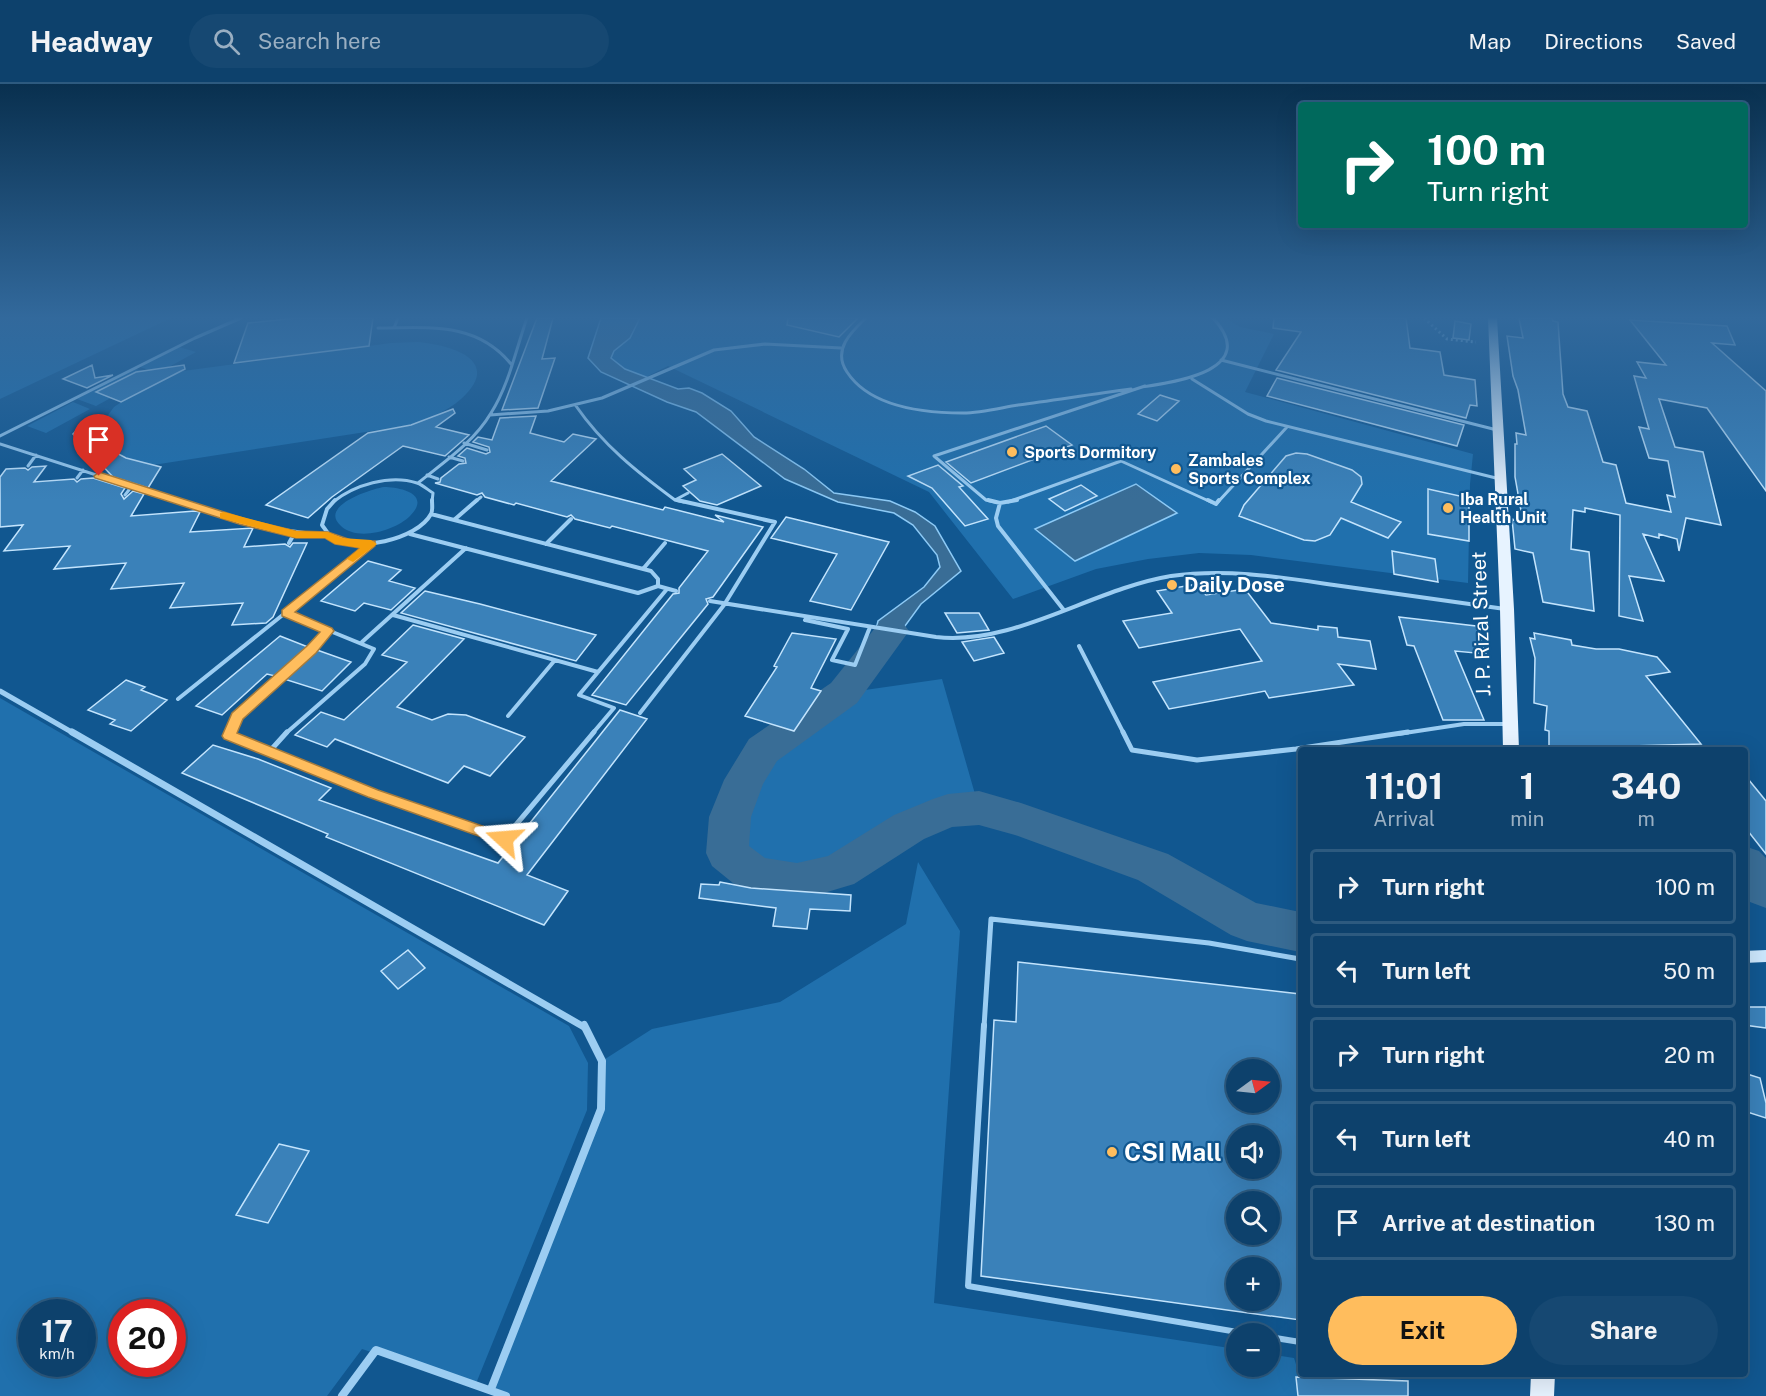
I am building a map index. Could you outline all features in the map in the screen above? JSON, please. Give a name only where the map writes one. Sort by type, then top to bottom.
[{"type":"main road","name":"J. P. Rizal Street","points":[[1495,379],[1512,747]]},
{"type":"main road","points":[[1542,1396],[1543,1377]]},
{"type":"street","points":[[0,691],[583,1024],[602,1061],[602,1109],[491,1389]]},
{"type":"street","points":[[1748,957],[1766,956]]},
{"type":"street","points":[[342,1396],[376,1350],[506,1396]]},
{"type":"lane","points":[[0,436],[113,379]]},
{"type":"lane","points":[[418,483],[449,457],[490,416],[498,402],[506,379]]},
{"type":"lane","points":[[490,416],[576,406],[648,379]]},
{"type":"lane","points":[[854,379],[864,389],[892,403],[943,412],[988,411],[1190,379]]},
{"type":"lane","points":[[1192,379],[1248,414],[1287,427],[1500,479]]},
{"type":"lane","points":[[1297,379],[1497,430]]},
{"type":"lane","points":[[1145,386],[934,456],[986,500],[1000,503],[1016,501],[1121,461],[1216,504],[1287,427]]},
{"type":"lane","points":[[576,406],[591,428],[627,465],[675,500],[775,522],[724,605],[640,713]]},
{"type":"lane","points":[[464,443],[488,450]]},
{"type":"lane","points":[[0,444],[239,521],[294,534],[328,535]]},
{"type":"lane","points":[[447,451],[454,452]]},
{"type":"lane","points":[[28,466],[36,455]]},
{"type":"lane","points":[[449,457],[463,461]]},
{"type":"lane","points":[[77,478],[83,470]]},
{"type":"lane","points":[[427,475],[438,478]]},
{"type":"lane","points":[[392,480],[418,483],[433,493],[435,502],[431,514],[409,534],[371,544],[339,541],[328,535],[322,527],[322,517],[328,507],[339,497],[373,482],[392,480]]},
{"type":"lane","points":[[125,495],[132,486]]},
{"type":"lane","points":[[675,500],[688,493]]},
{"type":"lane","points":[[454,520],[481,497]]},
{"type":"lane","points":[[179,511],[184,503]]},
{"type":"lane","points":[[1000,503],[996,518],[998,526],[1063,609]]},
{"type":"lane","points":[[431,514],[651,571],[658,579],[658,586]]},
{"type":"lane","points":[[546,544],[571,519]]},
{"type":"lane","points":[[235,528],[239,521]]},
{"type":"lane","points":[[290,543],[294,534]]},
{"type":"lane","points":[[409,534],[638,593],[658,586],[676,591]]},
{"type":"lane","points":[[643,569],[665,543]]},
{"type":"lane","points":[[178,699],[371,544]]},
{"type":"lane","points":[[362,642],[466,548]]},
{"type":"lane","points":[[710,601],[905,633],[964,639],[995,632],[1122,587],[1192,573],[1226,572],[1507,609]]},
{"type":"lane","points":[[328,631],[312,650],[237,716],[229,736],[373,794],[504,839],[614,708],[579,695],[667,589]]},
{"type":"lane","points":[[269,752],[285,734],[365,664],[374,650],[362,642],[328,631],[286,613]]},
{"type":"lane","points":[[393,615],[598,672]]},
{"type":"lane","points":[[807,617],[805,621],[849,628],[832,660],[855,665],[872,628]]},
{"type":"lane","points":[[1079,646],[1132,750],[1197,760],[1298,749]]},
{"type":"lane","points":[[508,716],[555,660]]},
{"type":"lane","points":[[1309,747],[1464,724],[1509,724]]},
{"type":"lane","points":[[1226,1330],[968,1286],[991,919],[1209,943],[1298,959]]},
{"type":"lane","points":[[1280,1339],[1298,1342]]},
{"type":"shaded area","points":[[0,379],[42,379],[0,399]]},
{"type":"shaded area","points":[[116,379],[145,379],[96,406],[77,399]]},
{"type":"shaded area","points":[[165,379],[475,379],[473,385],[456,404],[411,425],[153,465],[116,453],[99,437],[103,422],[114,407],[136,392]]},
{"type":"shaded area","points":[[617,379],[652,379],[678,389],[689,388],[702,393],[731,411],[754,437],[804,469],[834,493],[890,501],[915,512],[935,526],[961,571],[921,604],[886,652],[858,672],[872,646],[878,621],[924,587],[940,567],[937,555],[913,525],[894,513],[838,502],[785,479],[696,412],[667,402]]},
{"type":"shaded area","name":"Zambales Sports Complex","points":[[695,379],[1251,379],[1245,392],[1473,454],[1470,484],[1468,583],[1251,555],[1199,553],[1148,559],[1096,569],[1013,599],[929,492]]},
{"type":"shaded area","points":[[73,402],[90,409],[46,433],[27,426]]},
{"type":"shaded area","points":[[1136,484],[1177,513],[1075,561],[1035,529]]},
{"type":"shaded area","points":[[384,487],[405,490],[416,497],[416,508],[410,516],[396,526],[367,534],[348,531],[341,526],[336,519],[336,512],[341,505],[359,495]]},
{"type":"shaded area","points":[[942,679],[979,808],[948,811],[909,827],[839,871],[797,882],[754,875],[727,853],[730,817],[744,780],[763,750],[844,693]]},
{"type":"shaded area","points":[[0,698],[569,1026],[588,1063],[587,1110],[475,1386],[362,1349],[327,1396],[0,1396]]},
{"type":"shaded area","points":[[918,862],[960,931],[934,1303],[1226,1347],[1226,1377],[1280,1377],[1280,1356],[1294,1358],[1298,1377],[1300,1377],[1306,1396],[506,1396],[491,1389],[601,1109],[602,1061],[652,1029],[780,1002],[906,924]]},
{"type":"building","points":[[64,379],[105,379],[87,388]]},
{"type":"building","points":[[122,379],[165,379],[121,402],[96,392]]},
{"type":"building","points":[[514,379],[548,379],[538,408],[502,410]]},
{"type":"building","points":[[1276,379],[1282,379],[1464,425],[1457,446],[1267,396]]},
{"type":"building","points":[[1313,379],[1475,380],[1477,406],[1470,405],[1466,418]]},
{"type":"building","points":[[1514,379],[1562,379],[1563,394],[1568,407],[1587,411],[1603,462],[1616,465],[1626,503],[1671,512],[1667,495],[1675,497],[1668,461],[1649,458],[1639,427],[1649,429],[1635,379],[1753,379],[1766,391],[1766,491],[1707,408],[1659,399],[1675,447],[1703,452],[1721,525],[1686,518],[1679,551],[1677,539],[1659,534],[1659,538],[1643,534],[1664,581],[1629,576],[1643,621],[1619,616],[1620,515],[1585,508],[1585,512],[1573,510],[1571,549],[1589,552],[1594,611],[1543,602],[1533,553],[1515,549],[1512,519],[1523,522],[1515,477],[1516,433],[1526,435]]},
{"type":"building","points":[[1160,395],[1179,401],[1157,421],[1138,414]]},
{"type":"building","points":[[453,409],[455,413],[436,427],[469,435],[445,456],[403,446],[332,497],[308,518],[266,505],[368,433],[411,425]]},
{"type":"building","points":[[536,416],[530,433],[564,442],[573,434],[596,439],[551,481],[663,510],[665,507],[724,522],[715,515],[763,527],[713,597],[706,599],[708,604],[626,705],[592,695],[673,594],[679,593],[679,588],[708,551],[612,526],[610,528],[575,519],[571,515],[567,517],[516,503],[514,505],[485,497],[482,493],[477,495],[435,483],[440,482],[441,478],[459,464],[466,463],[465,458],[458,456],[467,448],[486,454],[490,452],[489,447],[473,442],[478,437],[492,440],[500,418]]},
{"type":"building","points":[[88,421],[107,448],[126,458],[161,467],[148,488],[113,477],[73,434],[75,432],[85,437]]},
{"type":"building","name":"Sports Dormitory","points":[[1046,426],[1072,445],[971,483],[946,462]]},
{"type":"building","points":[[1296,453],[1307,454],[1352,470],[1361,477],[1362,484],[1351,502],[1401,522],[1388,538],[1341,518],[1330,535],[1315,541],[1304,540],[1239,516],[1244,505],[1286,456]]},
{"type":"building","points":[[722,454],[761,486],[717,505],[700,501],[683,486],[696,480],[684,469]]},
{"type":"building","points":[[938,465],[963,486],[959,487],[988,519],[965,526],[932,488],[908,476]]},
{"type":"building","points":[[46,466],[34,482],[74,479],[77,482],[81,479],[93,478],[125,488],[121,494],[124,499],[133,491],[144,494],[131,516],[195,511],[200,512],[190,532],[253,528],[244,547],[285,544],[290,547],[293,543],[307,543],[273,617],[266,623],[232,625],[243,603],[170,608],[184,583],[111,589],[126,563],[54,569],[70,546],[4,551],[23,525],[0,527],[0,477],[6,469],[25,468],[28,470],[32,467]]},
{"type":"building","points":[[1081,485],[1097,496],[1065,511],[1049,499]]},
{"type":"building","name":"Iba Rural Health Unit","points":[[1428,489],[1469,498],[1469,541],[1428,534]]},
{"type":"building","points":[[786,517],[889,542],[851,610],[810,601],[837,554],[771,538]]},
{"type":"building","points":[[1392,551],[1435,559],[1438,582],[1394,574]]},
{"type":"building","points":[[368,561],[401,570],[389,581],[415,588],[391,610],[364,603],[355,611],[321,601]]},
{"type":"building","points":[[1197,584],[1206,595],[1245,589],[1271,623],[1318,630],[1318,626],[1337,628],[1338,637],[1370,641],[1376,669],[1338,664],[1354,685],[1269,698],[1265,691],[1169,709],[1153,682],[1262,661],[1240,629],[1139,648],[1123,621],[1172,613],[1157,591]]},
{"type":"building","points":[[425,591],[596,635],[576,661],[401,613]]},
{"type":"building","points":[[945,613],[979,613],[989,630],[957,633]]},
{"type":"building","points":[[1399,617],[1476,626],[1486,654],[1455,651],[1484,720],[1443,720],[1414,646],[1407,645]]},
{"type":"building","points":[[413,625],[464,639],[397,707],[432,720],[448,714],[466,715],[525,737],[490,776],[464,766],[448,783],[335,739],[327,747],[295,735],[321,712],[344,720],[407,662],[382,655]]},
{"type":"building","points":[[792,633],[836,639],[811,688],[821,691],[794,731],[745,716],[777,667],[774,666]]},
{"type":"building","points":[[1534,633],[1571,640],[1572,645],[1596,649],[1619,649],[1657,657],[1670,672],[1646,676],[1701,744],[1549,747],[1549,731],[1545,730],[1547,706],[1534,703],[1535,658],[1530,638],[1535,639]]},
{"type":"building","points":[[280,636],[308,647],[275,676],[267,674],[222,715],[196,706]]},
{"type":"building","points":[[994,637],[1004,653],[974,661],[962,642]]},
{"type":"building","points":[[317,650],[351,662],[322,691],[284,679]]},
{"type":"building","points":[[126,680],[145,687],[141,690],[167,700],[131,731],[110,724],[115,720],[88,710]]},
{"type":"building","points":[[620,710],[647,719],[527,875],[568,891],[544,925],[326,837],[328,834],[182,773],[213,745],[258,759],[331,788],[319,800],[498,863]]},
{"type":"building","points":[[1748,779],[1766,801],[1766,854],[1748,831]]},
{"type":"building","points":[[720,882],[751,888],[851,895],[850,911],[810,909],[807,929],[773,926],[776,908],[699,898],[701,884],[719,885]]},
{"type":"building","points":[[408,950],[425,968],[398,989],[381,971]]},
{"type":"building","name":"CSI Mall","points":[[1018,962],[1298,994],[1298,1320],[1235,1311],[1280,1311],[1280,1257],[1226,1257],[1226,1310],[981,1276],[994,1020],[1016,1022]]},
{"type":"building","points":[[1748,1007],[1766,1007],[1766,1028],[1748,1026]]},
{"type":"building","points":[[1748,1074],[1760,1078],[1766,1103],[1766,1118],[1748,1112]]},
{"type":"building","points":[[279,1144],[309,1151],[268,1223],[236,1215]]},
{"type":"building","points":[[1296,1377],[1408,1381],[1408,1396],[1298,1396]]},
{"type":"waterway","points":[[891,631],[844,693],[763,750],[744,780],[730,817],[727,853],[754,875],[797,882],[839,871],[909,827],[948,811],[979,808],[1021,820],[1153,867],[1247,921],[1298,932]]},
{"type":"waterway","points":[[1748,869],[1766,889]]},
{"type":"slow traffic","points":[[224,516],[296,534],[328,535],[339,541],[371,544],[353,559]]},
{"type":"place","name":"Sports Dormitory","points":[[1012,452]]},
{"type":"place","name":"Zambales Sports Complex","points":[[1176,469]]},
{"type":"place","name":"Iba Rural Health Unit","points":[[1448,508]]},
{"type":"place","name":"Daily Dose","points":[[1172,585]]},
{"type":"place","name":"CSI Mall","points":[[1112,1152]]},
{"type":"route","points":[[99,476],[243,522],[296,534],[328,535],[339,541],[354,544],[371,544],[286,613],[328,631],[312,650],[237,716],[229,736],[373,794],[504,839]]}]
